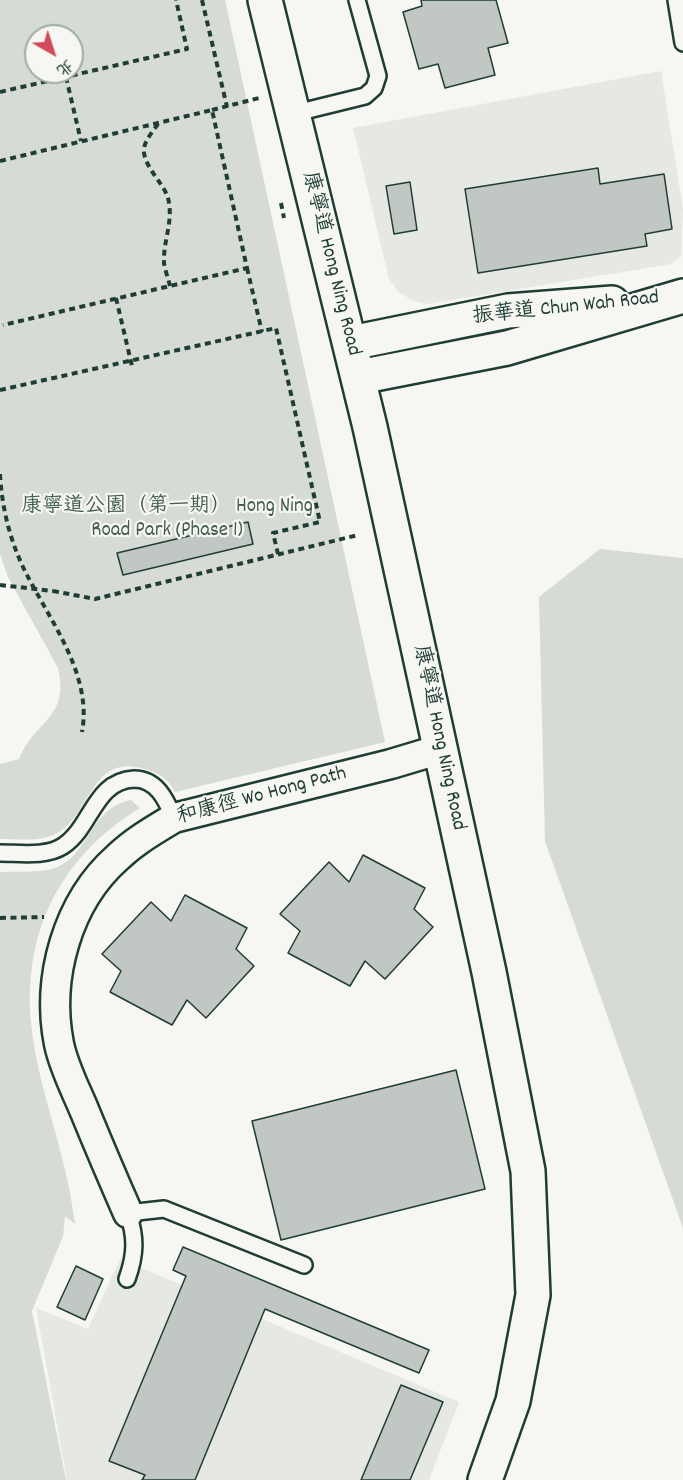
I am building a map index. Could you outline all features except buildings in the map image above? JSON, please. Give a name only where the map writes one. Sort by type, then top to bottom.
[{"type":"main road","name":"康寧道 Hong Ning Road","points":[[265,0],[359,377],[489,972],[528,1171],[533,1295],[513,1401],[485,1480]]},
{"type":"main road","name":"振華道 Chun Wah Road","points":[[351,343],[508,311],[679,297]]},
{"type":"main road","name":"振華道 Chun Wah Road","points":[[359,377],[507,348],[679,297]]},
{"type":"street","name":"和康徑 Wo Hong Path","points":[[128,1213],[70,1077],[60,1045],[55,1011],[56,977],[64,944],[76,912],[94,883],[117,858],[143,836],[174,818],[392,764],[441,749]]},
{"type":"lane","points":[[292,114],[365,96],[374,88],[378,76],[357,0]]},
{"type":"lane","points":[[676,0],[683,43]]},
{"type":"lane","points":[[0,853],[55,849],[73,838],[101,796],[111,786],[124,780],[138,779],[151,784],[162,793],[174,818]]},
{"type":"lane","points":[[127,1278],[135,1248],[135,1233],[128,1213],[164,1209],[304,1264]]},
{"type":"path","points":[[84,73],[187,49],[176,0]]},
{"type":"path","points":[[202,0],[227,107]]},
{"type":"path","points":[[0,92],[35,84]]},
{"type":"path","points":[[68,84],[81,141]]},
{"type":"path","points":[[0,161],[260,98]]},
{"type":"path","points":[[212,110],[262,332]]},
{"type":"path","points":[[159,123],[147,139],[144,150],[148,163],[164,187],[168,201],[171,217],[164,262],[170,285]]},
{"type":"path","points":[[3,326],[247,267]]},
{"type":"path","points":[[116,298],[131,364]]},
{"type":"path","points":[[0,390],[131,364],[276,328],[320,522],[273,533],[278,554]]},
{"type":"path","points":[[0,474],[1,504],[18,555],[74,667],[83,704],[82,732]]},
{"type":"path","points":[[0,585],[95,599],[358,535]]},
{"type":"path","points":[[0,918],[52,916]]},
{"type":"shaded area","points":[[661,71],[683,209],[681,257],[671,264],[428,304],[413,301],[399,292],[389,279],[353,128]]},
{"type":"shaded area","points":[[120,1259],[459,1402],[429,1480],[67,1480],[36,1308],[88,1329]]},
{"type":"green space","name":"康寧道公園（第一期） Hong Ning Road Park (Phase 1)","points":[[0,0],[225,0],[385,742],[175,792],[167,781],[148,770],[130,766],[115,769],[104,775],[95,785],[72,821],[62,830],[40,839],[0,839],[0,764],[19,759],[55,708],[60,685],[58,668],[8,577],[0,554]]},
{"type":"green space","points":[[600,549],[683,558],[683,1228],[545,841],[539,597]]},
{"type":"green space","points":[[131,800],[140,808],[112,827],[69,873],[53,899],[41,927],[34,957],[30,989],[33,1042],[67,1177],[75,1224],[65,1216],[63,1236],[32,1311],[66,1480],[0,1480],[0,872],[46,870],[65,863],[74,855],[106,813],[117,805]]}]
